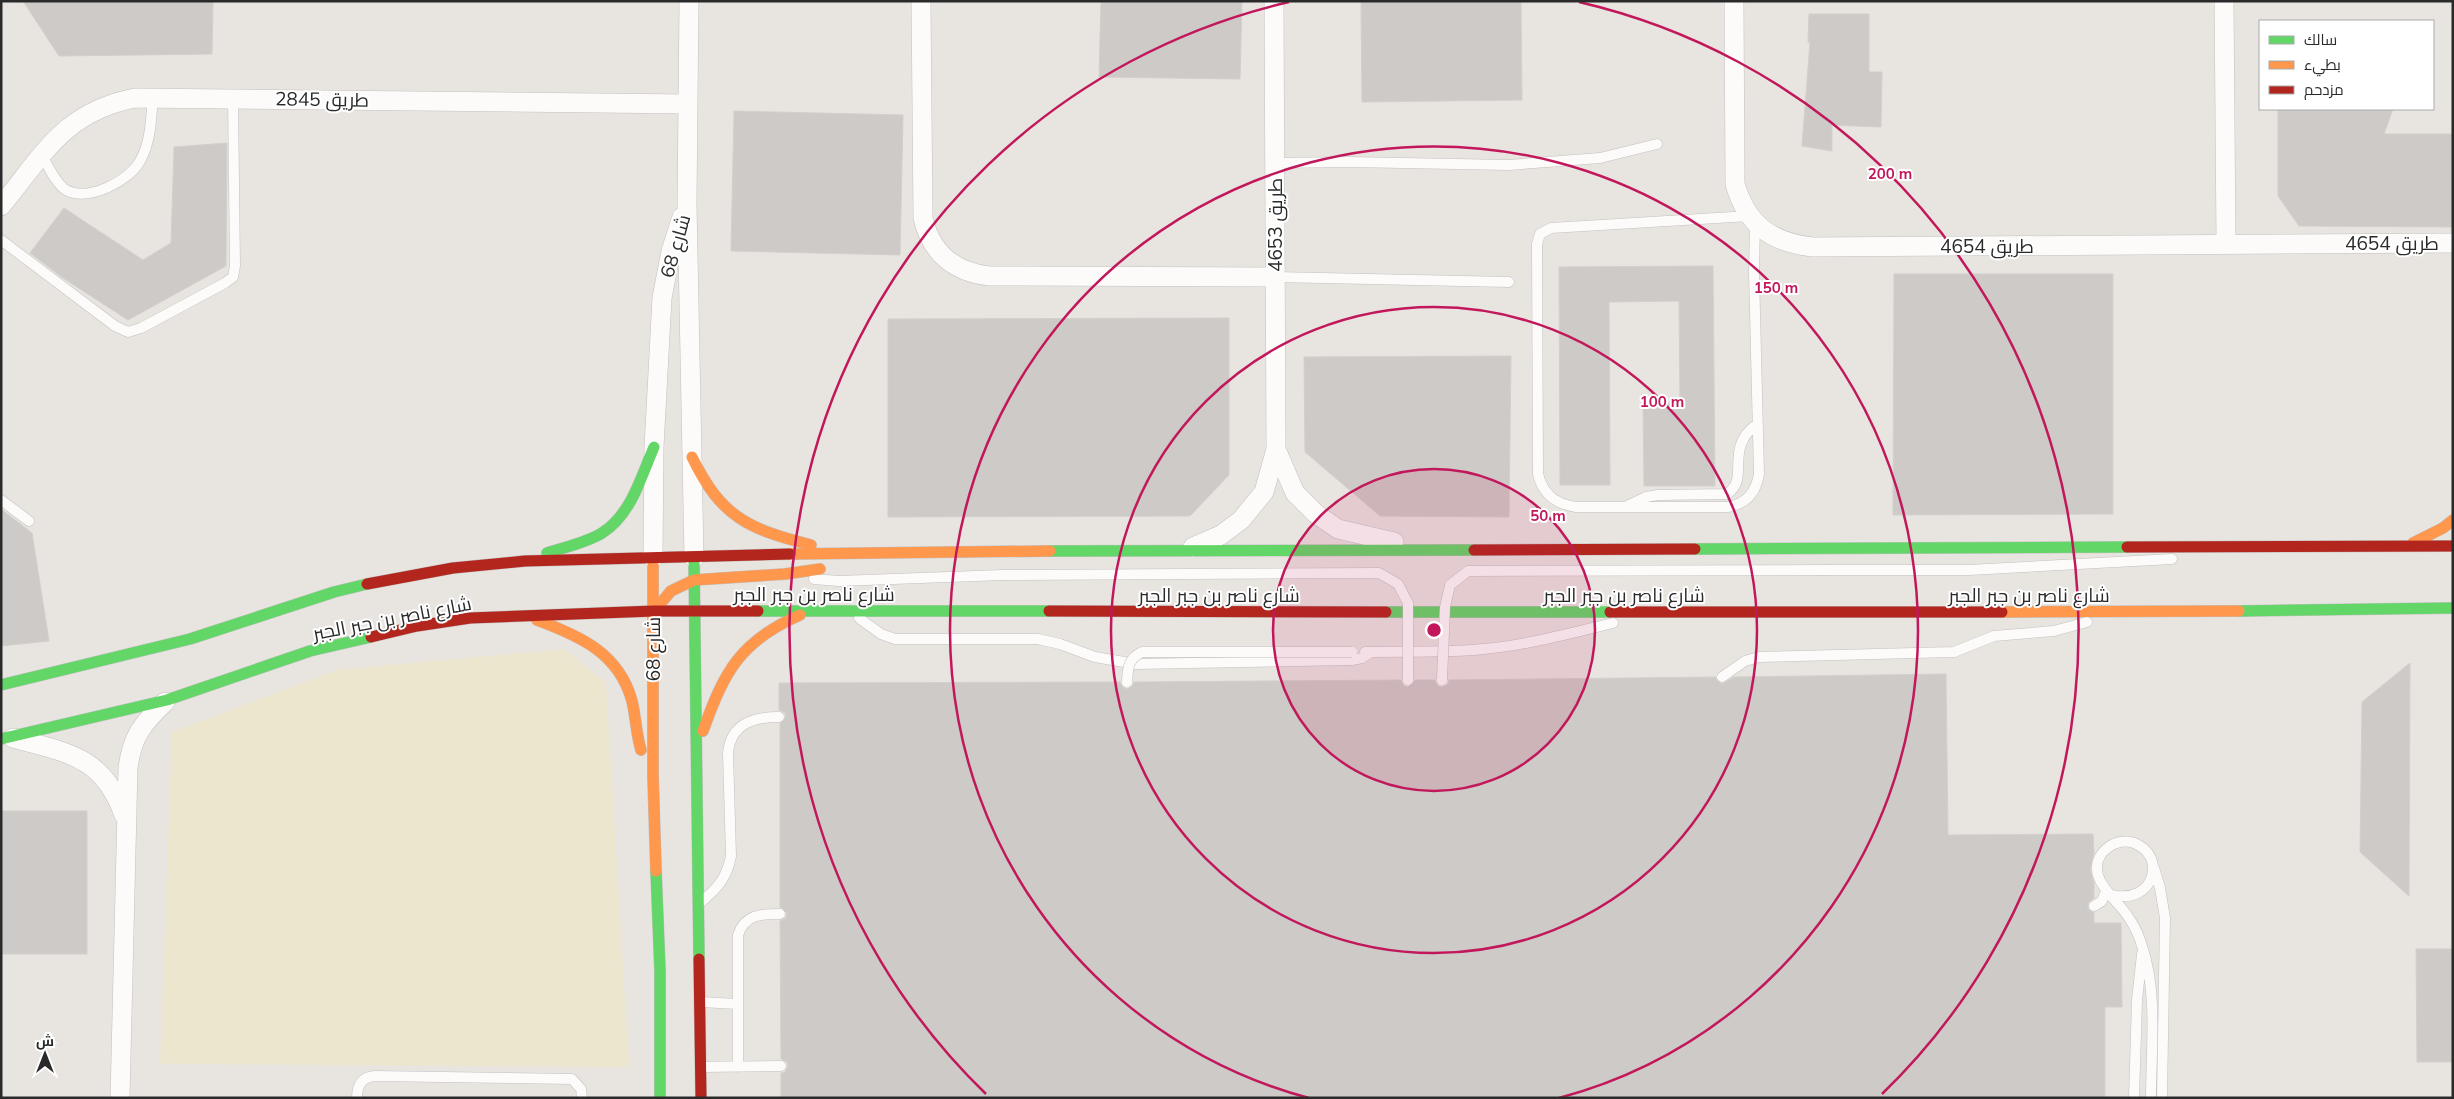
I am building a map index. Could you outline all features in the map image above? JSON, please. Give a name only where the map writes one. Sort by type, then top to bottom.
[{"type":"main road","points":[[525,562],[592,538],[610,527],[628,503],[654,447]]},
{"type":"main road","points":[[692,457],[716,500],[734,517],[755,529],[776,536],[846,553]]},
{"type":"main road","points":[[2407,546],[2444,528],[2453,520]]},
{"type":"main road","name":"شارع ناصر بن جبر الجبر","points":[[1,685],[190,639],[334,592],[390,578],[453,568],[525,562],[878,552],[2453,546]]},
{"type":"main road","points":[[654,611],[670,591],[694,580],[785,574],[833,566],[878,552]]},
{"type":"main road","name":"شارع 68","points":[[653,558],[653,776],[660,971],[660,1098]]},
{"type":"main road","name":"شارع 68","points":[[694,558],[701,1098]]},
{"type":"main road","name":"شارع ناصر بن جبر الجبر","points":[[7,739],[168,700],[258,668],[363,637],[470,618],[521,615],[654,611],[2114,612],[2453,608]]},
{"type":"main road","points":[[696,752],[715,695],[726,672],[742,651],[761,634],[783,621],[808,612]]},
{"type":"main road","points":[[521,615],[580,636],[595,645],[618,669],[632,700],[639,745],[653,776]]},
{"type":"street","name":"شارع 68","points":[[689,1],[687,204],[694,558]]},
{"type":"street","points":[[921,1],[923,218],[932,243],[950,263],[962,270],[989,276],[1276,277]]},
{"type":"street","name":"طريق 4653","points":[[1187,550],[1221,535],[1241,520],[1264,492],[1276,449],[1274,1]]},
{"type":"street","name":"طريق 4654","points":[[1734,1],[1733,170],[1739,199],[1753,220],[1772,236],[1791,244],[1812,247],[2453,243]]},
{"type":"street","points":[[2224,1],[2226,244]]},
{"type":"street","name":"طريق 2845","points":[[1,206],[62,131],[86,114],[117,101],[153,97],[688,104]]},
{"type":"street","name":"شارع 68","points":[[653,558],[657,372],[665,275],[687,204]]},
{"type":"street","name":"طريق 4653","points":[[1276,449],[1295,493],[1316,514],[1338,529],[1426,550]]},
{"type":"street","points":[[120,1098],[130,749],[138,732],[168,700]]},
{"type":"street","points":[[7,739],[78,758],[96,769],[110,783],[128,826]]},
{"type":"lane","points":[[42,155],[65,189],[75,193],[88,193],[105,189],[130,173],[140,162],[148,140],[153,97]]},
{"type":"lane","points":[[1,240],[115,326],[128,332],[141,328],[225,283],[233,277],[234,266],[233,98]]},
{"type":"lane","points":[[1275,163],[1349,162],[1509,166],[1600,158],[1657,144]]},
{"type":"lane","points":[[1753,220],[1757,424],[1758,482],[1750,497],[1743,502],[1728,507],[1567,506],[1551,498],[1540,483],[1538,474],[1536,244],[1540,234],[1551,228],[1753,220]]},
{"type":"lane","points":[[1276,277],[1509,282]]},
{"type":"lane","points":[[1626,507],[1636,501],[1652,496],[1727,494],[1736,485],[1738,479],[1738,451],[1740,442],[1757,424]]},
{"type":"lane","points":[[1,500],[29,521]]},
{"type":"lane","points":[[1442,680],[1446,600],[1450,585],[1468,571],[1969,570],[2162,561],[2224,547]]},
{"type":"lane","points":[[785,574],[838,581],[1002,575],[1379,573],[1398,584],[1408,603],[1408,680]]},
{"type":"lane","points":[[852,612],[881,634],[894,639],[1038,639],[1060,644],[1095,657],[1136,664],[1352,660],[1362,658],[1371,652]]},
{"type":"lane","points":[[1127,682],[1128,666],[1132,656],[1142,652],[1458,652],[1496,648],[1655,612]]},
{"type":"lane","points":[[1722,677],[1745,661],[1773,655],[1941,653],[1966,649],[1994,636],[2068,628],[2114,612]]},
{"type":"lane","points":[[699,903],[722,883],[728,870],[730,856],[728,753],[732,736],[743,723],[752,719],[780,717]]},
{"type":"lane","points":[[2151,1098],[2150,986],[2143,948],[2137,932],[2099,881],[2096,868],[2100,856],[2109,846],[2120,842],[2133,843],[2144,849],[2152,860],[2160,888],[2165,918],[2162,1098]]},
{"type":"lane","points":[[2109,893],[2125,898],[2138,894],[2148,886],[2153,873],[2152,860]]},
{"type":"lane","points":[[2094,906],[2109,893]]},
{"type":"lane","points":[[738,1067],[737,943],[740,927],[753,916],[780,914]]},
{"type":"lane","points":[[2134,1098],[2137,1000],[2143,948]]},
{"type":"lane","points":[[700,1002],[737,1004]]},
{"type":"lane","points":[[700,1067],[781,1066]]},
{"type":"lane","points":[[357,1098],[358,1087],[362,1081],[368,1077],[375,1076],[565,1078],[572,1079],[578,1083],[582,1098]]},
{"type":"sand","points":[[564,649],[606,683],[629,1067],[160,1064],[172,732],[337,670]]},
{"type":"building","points":[[23,1],[213,1],[212,54],[59,56]]},
{"type":"building","points":[[1101,1],[1242,1],[1240,79],[1099,77]]},
{"type":"building","points":[[1361,1],[1521,1],[1522,100],[1362,102]]},
{"type":"building","points":[[1809,14],[1869,14],[1869,72],[1882,72],[1881,127],[1832,125],[1832,151],[1802,146],[1810,42],[1808,42]]},
{"type":"building","points":[[2278,110],[2393,110],[2384,134],[2453,134],[2453,227],[2299,226],[2278,196]]},
{"type":"building","points":[[734,111],[903,115],[900,255],[731,251]]},
{"type":"building","points":[[227,143],[226,266],[128,320],[63,278],[30,253],[64,208],[143,260],[171,243],[174,147]]},
{"type":"building","points":[[1713,266],[1715,486],[1644,486],[1643,403],[1680,403],[1679,301],[1609,302],[1610,485],[1560,485],[1559,267]]},
{"type":"building","points":[[1894,274],[2113,274],[2113,514],[1893,515]]},
{"type":"building","points":[[1229,318],[1229,475],[1190,516],[888,517],[888,319]]},
{"type":"building","points":[[1511,356],[1509,517],[1380,516],[1305,452],[1304,357]]},
{"type":"building","points":[[1,509],[32,533],[49,641],[1,646]]},
{"type":"building","points":[[2410,663],[2409,896],[2360,852],[2362,702]]},
{"type":"building","points":[[1946,674],[1948,835],[2093,834],[2094,854],[2090,869],[2094,883],[2094,898],[2088,903],[2088,909],[2094,913],[2094,923],[2121,923],[2122,1007],[2105,1007],[2105,1098],[781,1098],[781,1073],[785,1072],[788,1066],[787,1062],[781,1059],[780,921],[786,918],[787,913],[780,907],[780,724],[786,717],[785,713],[779,710],[779,683],[1120,682],[1127,689],[1134,682],[1401,680],[1404,686],[1408,687],[1415,680],[1435,680],[1438,686],[1442,687],[1448,684],[1449,680],[1715,677],[1722,684],[1734,677]]},
{"type":"building","points":[[1,811],[87,811],[87,954],[1,954]]},
{"type":"building","points":[[2416,949],[2453,949],[2453,1062],[2417,1062]]},
{"type":"traffic: fast","points":[[547,553],[589,540],[612,525],[628,506],[654,447]]},
{"type":"traffic: fast","points":[[1695,549],[2127,547]]},
{"type":"traffic: fast","points":[[1050,551],[1474,550]]},
{"type":"traffic: fast","points":[[694,558],[699,959]]},
{"type":"traffic: fast","points":[[1,685],[190,639],[334,592],[367,584]]},
{"type":"traffic: fast","points":[[2239,611],[2453,608]]},
{"type":"traffic: fast","points":[[758,611],[1049,611]]},
{"type":"traffic: fast","points":[[1386,612],[1610,612]]},
{"type":"traffic: fast","points":[[1,739],[167,700],[310,651],[371,637]]},
{"type":"traffic: fast","points":[[656,871],[660,971],[660,1098]]},
{"type":"traffic: slow","points":[[692,457],[714,494],[739,518],[770,533],[811,545]]},
{"type":"traffic: slow","points":[[2413,543],[2443,528],[2453,520]]},
{"type":"traffic: slow","points":[[790,554],[1050,551]]},
{"type":"traffic: slow","points":[[653,558],[653,776],[656,871]]},
{"type":"traffic: slow","points":[[654,611],[671,591],[694,580],[785,574],[820,569]]},
{"type":"traffic: slow","points":[[2002,612],[2239,611]]},
{"type":"traffic: slow","points":[[703,731],[727,675],[737,661],[762,636],[800,615]]},
{"type":"traffic: slow","points":[[537,620],[583,640],[596,648],[618,670],[626,684],[632,701],[641,750]]},
{"type":"traffic: jam","points":[[2127,547],[2453,546]]},
{"type":"traffic: jam","points":[[1474,550],[1695,549]]},
{"type":"traffic: jam","points":[[367,584],[453,568],[525,561],[790,554]]},
{"type":"traffic: jam","points":[[371,637],[417,626],[470,618],[654,611],[758,611]]},
{"type":"traffic: jam","points":[[1049,611],[1386,612]]},
{"type":"traffic: jam","points":[[1610,612],[2002,612]]},
{"type":"traffic: jam","points":[[699,959],[701,1098]]}]
